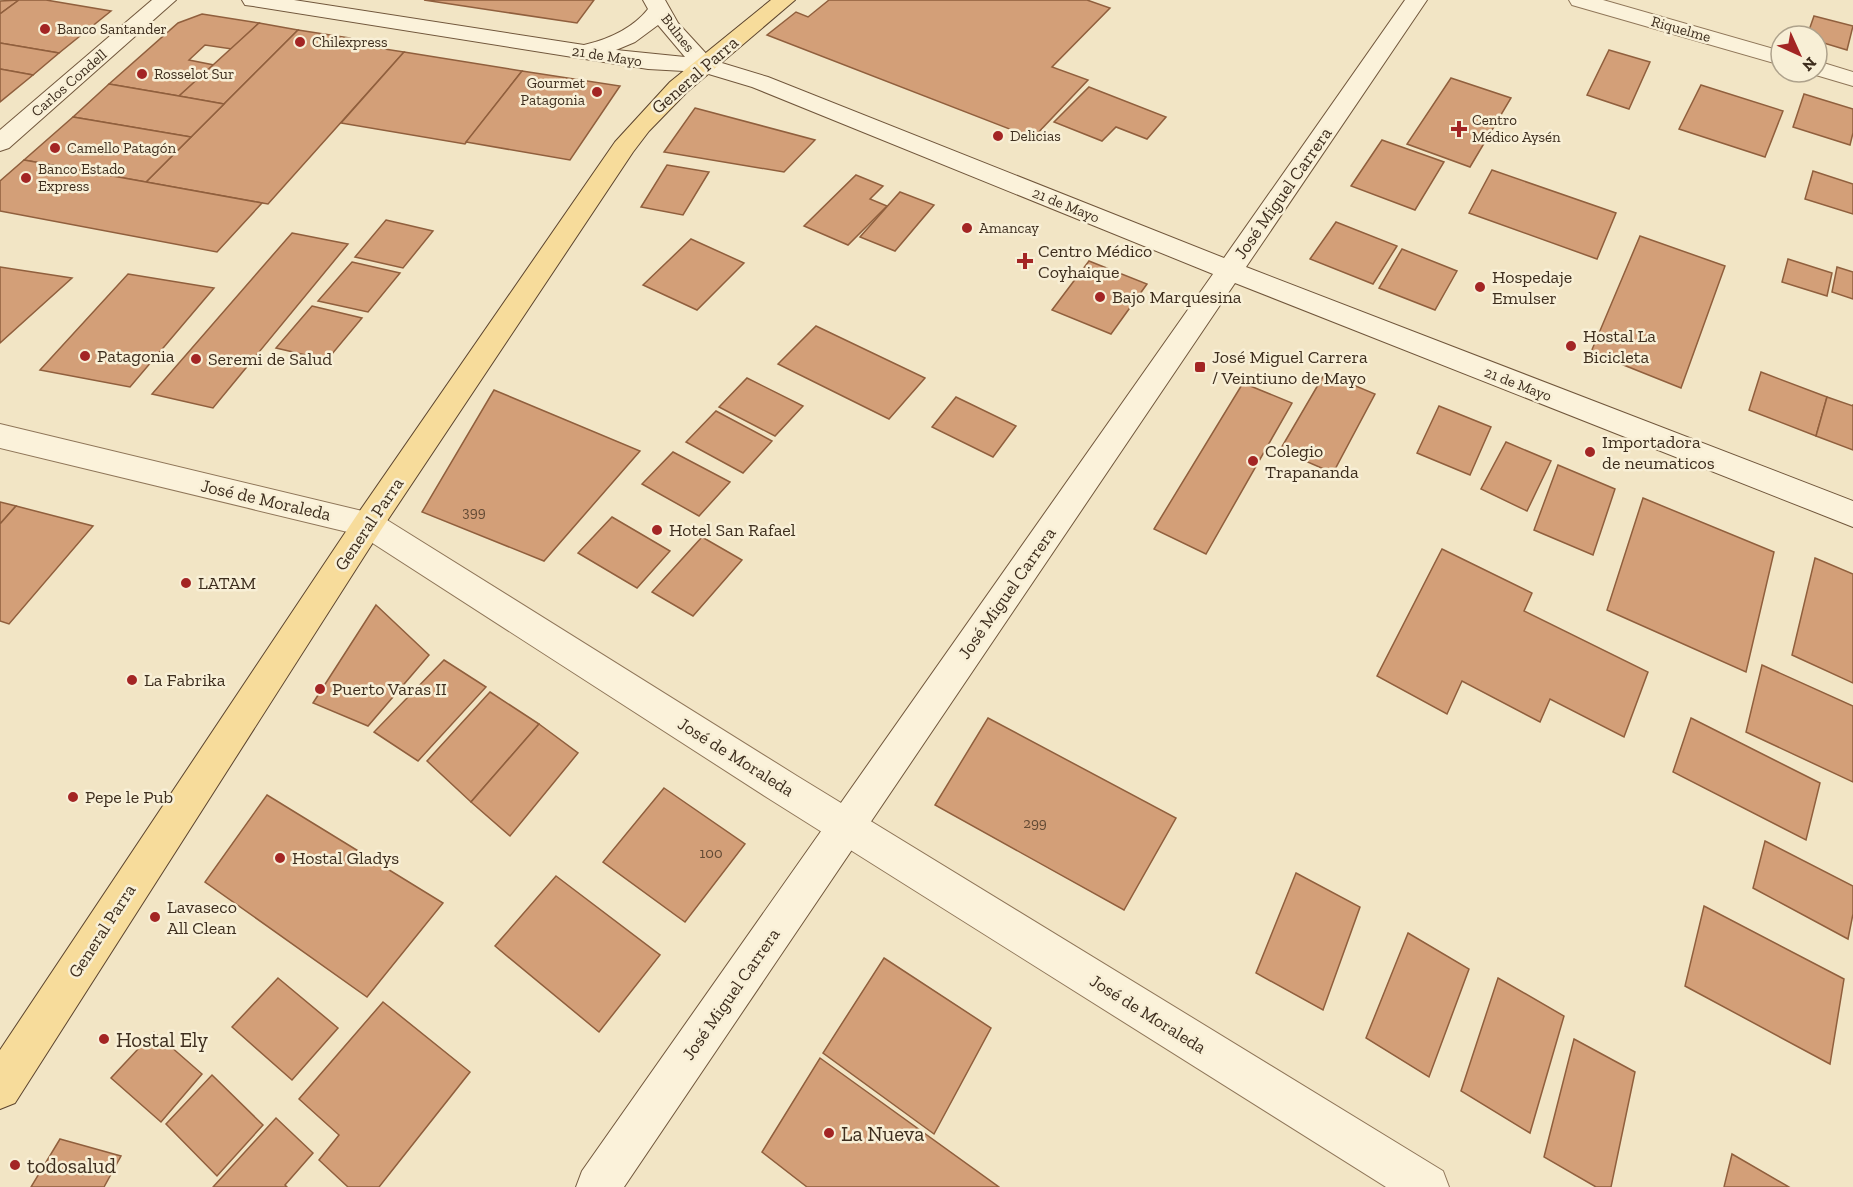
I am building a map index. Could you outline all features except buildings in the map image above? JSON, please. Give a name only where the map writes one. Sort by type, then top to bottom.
[{"type":"main road","name":"General Parra","points":[[0,1088],[368,524],[631,138],[670,93],[784,0]]},
{"type":"street","name":"Carlos Condell","points":[[0,143],[165,0]]},
{"type":"street","name":"21 de Mayo","points":[[253,0],[648,62],[704,65],[760,82],[1229,271],[1853,514]]},
{"type":"street","name":"José Miguel Carrera","points":[[598,1187],[1416,0]]},
{"type":"street","name":"Riquelme","points":[[1580,0],[1769,55]]},
{"type":"street","points":[[584,52],[620,42],[645,27],[657,5]]},
{"type":"street","name":"Bulnes","points":[[657,5],[679,39],[704,65]]},
{"type":"street","points":[[1829,72],[1853,79]]},
{"type":"street","name":"José de Moraleda","points":[[0,436],[368,524],[846,827],[1426,1187]]},
{"type":"place","name":"Banco Santander","points":[[45,29]]},
{"type":"place","name":"Chilexpress","points":[[300,42]]},
{"type":"place","name":"Rosselot Sur","points":[[142,74]]},
{"type":"place","name":"Gourmet Patagonia","points":[[597,92]]},
{"type":"place","name":"Centro Médico Aysén","points":[[1459,129]]},
{"type":"place","name":"Delicias","points":[[998,136]]},
{"type":"place","name":"Camello Patagón","points":[[55,148]]},
{"type":"place","name":"Banco Estado Express","points":[[26,178]]},
{"type":"place","name":"Amancay","points":[[967,228]]},
{"type":"place","name":"Centro Médico Coyhaique","points":[[1025,261]]},
{"type":"place","name":"Hospedaje Emulser","points":[[1480,287]]},
{"type":"place","name":"Bajo Marquesina","points":[[1100,297]]},
{"type":"place","name":"Hostal La Bicicleta","points":[[1571,346]]},
{"type":"place","name":"Patagonia","points":[[85,356]]},
{"type":"place","name":"Seremi de Salud","points":[[196,359]]},
{"type":"place","name":"José Miguel Carrera / Veintiuno de Mayo","points":[[1200,367]]},
{"type":"place","name":"Importadora de neumaticos","points":[[1590,452]]},
{"type":"place","name":"Colegio Trapananda","points":[[1253,461]]},
{"type":"place","name":"Hotel San Rafael","points":[[657,530]]},
{"type":"place","name":"LATAM","points":[[186,583]]},
{"type":"place","name":"La Fabrika","points":[[132,680]]},
{"type":"place","name":"Puerto Varas II","points":[[320,689]]},
{"type":"place","name":"Pepe le Pub","points":[[73,797]]},
{"type":"place","name":"Hostal Gladys","points":[[280,858]]},
{"type":"place","name":"Lavaseco All Clean","points":[[155,917]]},
{"type":"place","name":"Hostal Ely","points":[[104,1039]]},
{"type":"place","name":"La Nueva","points":[[829,1133]]},
{"type":"place","name":"todosalud","points":[[15,1165]]}]
